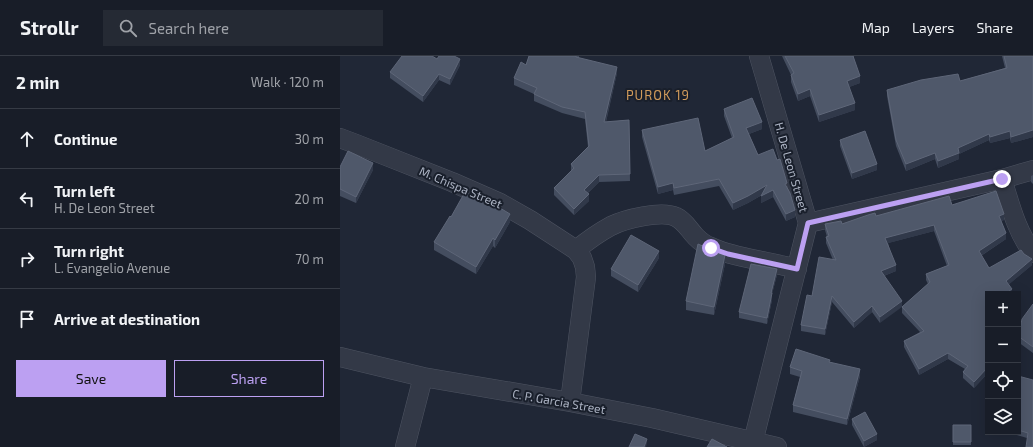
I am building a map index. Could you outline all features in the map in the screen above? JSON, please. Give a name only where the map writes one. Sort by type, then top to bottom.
[{"type":"street","name":"H. De Leon Street","points":[[753,442],[808,223],[759,56]]},
{"type":"street","name":"M. Chispa Street","points":[[340,138],[452,182],[500,203],[530,220],[576,250]]},
{"type":"street","points":[[808,223],[1002,179],[1033,170]]},
{"type":"street","points":[[1002,179],[1021,234],[1033,253]]},
{"type":"street","points":[[570,402],[586,277],[582,258],[576,250],[595,235],[613,225],[638,217],[653,214],[667,214],[675,216],[696,238],[711,248],[728,254],[797,269]]},
{"type":"street","name":"C. P. Garcia Street","points":[[340,357],[423,377],[570,402],[652,418],[777,447]]},
{"type":"street","points":[[405,447],[423,377]]},
{"type":"building","points":[[402,56],[432,56],[437,59],[439,56],[454,56],[460,59],[450,79],[439,74],[423,96],[390,72]]},
{"type":"building","points":[[529,56],[576,56],[617,67],[604,122],[629,120],[630,174],[599,175],[584,190],[589,194],[574,209],[554,188],[574,168],[571,164],[589,146],[585,112],[562,107],[534,94],[537,88],[514,78],[521,62],[526,65]]},
{"type":"building","points":[[785,56],[853,56],[860,76],[847,81],[855,103],[819,115],[810,89],[798,94],[791,75],[794,73]]},
{"type":"building","points":[[1004,56],[1033,56],[1033,130],[1011,137],[1010,131],[990,137],[989,134],[958,148],[959,153],[938,161],[935,153],[906,164],[896,140],[887,90],[921,80],[958,74],[960,81],[1007,68]]},
{"type":"building","points":[[752,98],[762,122],[746,128],[758,155],[773,149],[777,160],[780,159],[787,183],[785,184],[790,193],[795,210],[786,214],[773,190],[761,196],[767,185],[733,203],[719,179],[674,188],[673,183],[658,187],[642,130],[698,118],[705,151],[734,137],[724,109]]},
{"type":"building","points":[[865,131],[877,164],[852,173],[840,140]]},
{"type":"building","points":[[348,151],[373,163],[356,197],[340,189],[340,167]]},
{"type":"building","points":[[996,191],[1004,214],[999,216],[1006,233],[979,251],[989,268],[1021,250],[1032,259],[1006,281],[1012,289],[1009,291],[985,291],[985,370],[974,382],[963,372],[968,366],[948,353],[919,369],[904,341],[924,331],[902,307],[930,282],[926,274],[949,265],[934,225],[885,238],[896,265],[881,271],[902,301],[880,317],[872,306],[854,322],[832,296],[825,329],[801,325],[807,295],[812,296],[819,257],[836,260],[826,237],[829,236],[825,224],[841,221],[842,224],[875,213],[876,216],[949,196],[952,205]]},
{"type":"building","points":[[465,192],[494,207],[495,205],[510,214],[495,240],[493,238],[476,267],[434,242],[450,216],[451,217]]},
{"type":"building","points":[[631,235],[659,251],[638,285],[611,269]]},
{"type":"building","points":[[698,244],[725,255],[714,307],[686,301]]},
{"type":"building","points":[[751,264],[777,269],[767,318],[739,312]]},
{"type":"building","points":[[1033,304],[1033,347],[1021,338],[1022,319]]},
{"type":"building","points":[[796,349],[830,360],[829,362],[860,369],[847,419],[793,405],[802,371],[790,367]]},
{"type":"building","points":[[1021,377],[1033,380],[1033,447],[1026,447],[1028,433],[1021,431]]},
{"type":"building","points":[[865,412],[877,434],[864,441],[852,419]]},
{"type":"building","points":[[953,425],[971,425],[971,442],[953,442]]},
{"type":"building","points":[[635,434],[647,439],[644,447],[629,447]]},
{"type":"building","points":[[712,439],[727,447],[707,447]]},
{"type":"district","name":"PUROK 19","points":[[658,95]]},
{"type":"route","points":[[711,248],[728,254],[797,269],[808,223],[1002,179]]}]
